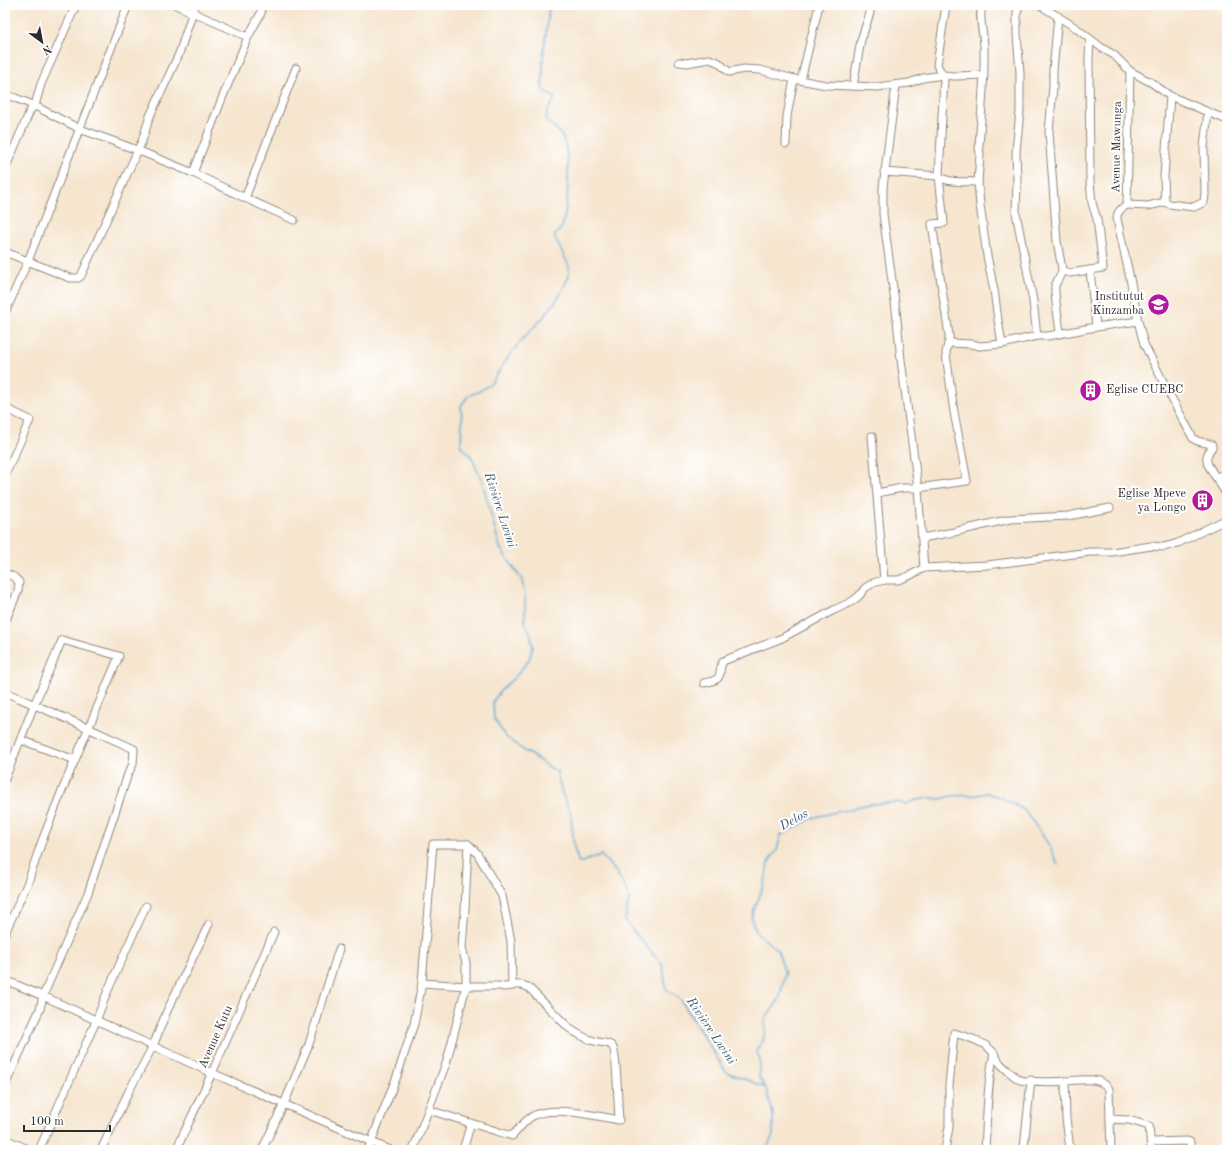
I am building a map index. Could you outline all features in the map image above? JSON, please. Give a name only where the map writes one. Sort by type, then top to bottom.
[{"type":"street","points":[[5,169],[30,111],[38,97],[41,84],[76,5]]},
{"type":"street","points":[[5,313],[28,260],[128,5]]},
{"type":"street","points":[[176,5],[193,8],[248,36]]},
{"type":"street","points":[[193,173],[222,96],[248,36],[261,13],[262,5]]},
{"type":"street","points":[[786,144],[787,116],[819,5]]},
{"type":"street","points":[[853,86],[861,40],[870,13],[870,5]]},
{"type":"street","points":[[946,5],[938,65],[944,78],[939,176],[944,223],[932,224],[932,230],[950,343]]},
{"type":"street","points":[[982,5],[980,19],[984,47],[984,75],[978,182],[987,256],[1002,344]]},
{"type":"street","points":[[1019,5],[1017,14],[1017,34],[1020,72],[1020,111],[1016,151],[1016,213],[1033,301],[1037,336]]},
{"type":"street","points":[[1040,5],[1114,55],[1130,71],[1147,80],[1170,96],[1227,120]]},
{"type":"street","points":[[5,252],[70,278],[78,278],[82,276],[142,140],[150,116],[179,54],[193,8]]},
{"type":"street","points":[[1058,16],[1053,71],[1050,139],[1057,241],[1062,271],[1055,287],[1060,333]]},
{"type":"street","points":[[1062,271],[1070,272],[1103,268],[1096,219],[1092,203],[1090,181],[1090,39]]},
{"type":"street","points":[[679,62],[687,63],[709,59],[718,62],[729,72],[744,69],[760,70],[797,80],[826,85],[877,87],[909,83],[922,78],[943,75],[984,75]]},
{"type":"street","points":[[245,198],[296,68]]},
{"type":"street","name":"Avenue Mawunga","points":[[1130,71],[1127,205],[1119,211],[1117,219],[1138,321],[1144,344],[1193,438],[1196,441],[1212,445],[1206,460],[1227,495]]},
{"type":"street","points":[[896,85],[882,187],[883,214],[918,488],[924,568]]},
{"type":"street","points":[[5,94],[33,105],[80,129],[193,173],[294,220]]},
{"type":"street","points":[[1165,202],[1164,176],[1170,96]]},
{"type":"street","points":[[1127,205],[1148,206],[1165,202],[1194,207],[1204,202],[1204,147],[1208,112]]},
{"type":"street","points":[[884,172],[939,176],[943,179],[949,180],[978,182]]},
{"type":"street","points":[[1090,270],[1096,327]]},
{"type":"street","points":[[877,493],[902,488],[918,488],[967,481],[954,412],[946,354],[946,347],[950,343],[965,343],[980,346],[1002,344],[1037,336],[1048,336],[1138,321]]},
{"type":"street","points":[[5,408],[30,420],[5,475]]},
{"type":"street","points":[[872,436],[884,580]]},
{"type":"street","points":[[1216,477],[1227,474]]},
{"type":"street","points":[[922,538],[1010,519],[1068,516],[1110,508]]},
{"type":"street","points":[[704,683],[712,682],[718,678],[723,661],[782,638],[851,602],[859,596],[865,588],[873,583],[884,580],[898,580],[924,568],[987,565],[1090,552],[1112,552],[1151,546],[1164,547],[1178,543],[1227,519]]},
{"type":"street","points":[[5,573],[14,577],[19,582],[18,591],[5,622]]},
{"type":"street","points":[[5,779],[34,705],[62,640],[119,656],[42,841],[28,882],[5,933]]},
{"type":"street","points":[[5,692],[134,749],[133,764],[128,774],[88,893],[34,1023],[5,1085]]},
{"type":"street","points":[[21,740],[75,760]]},
{"type":"street","points":[[368,1150],[397,1076],[414,1024],[422,983],[433,844],[468,844],[477,853],[502,896],[511,941],[512,985]]},
{"type":"street","points":[[412,1150],[447,1061],[466,986],[466,963],[462,948],[468,844]]},
{"type":"street","points":[[40,1150],[108,990],[146,906]]},
{"type":"street","points":[[101,1150],[129,1091],[153,1046],[167,1011],[209,924]]},
{"type":"street","name":"Avenue Kutu","points":[[176,1150],[212,1073],[274,932]]},
{"type":"street","points":[[262,1150],[284,1104],[309,1044],[339,949]]},
{"type":"street","points":[[5,980],[44,996],[212,1073],[390,1150]]},
{"type":"street","points":[[422,983],[466,986],[500,986],[507,988],[512,985],[522,985],[528,987],[569,1028],[595,1042],[608,1044],[615,1050],[619,1120],[573,1112],[543,1112],[533,1115],[512,1136],[471,1122],[428,1110]]},
{"type":"street","points":[[945,1150],[949,1127],[949,1086],[954,1033],[974,1039],[992,1050],[1000,1063],[1020,1080],[1065,1081],[1082,1079],[1104,1084],[1109,1089],[1111,1150]]},
{"type":"street","points":[[985,1150],[987,1107],[994,1053]]},
{"type":"street","points":[[1024,1148],[1031,1080]]},
{"type":"street","points":[[1065,1081],[1066,1118],[1070,1150]]},
{"type":"street","points":[[1110,1119],[1129,1120],[1149,1126],[1151,1150]]},
{"type":"street","points":[[463,1150],[471,1122]]},
{"type":"street","points":[[5,1139],[30,1150]]},
{"type":"street","points":[[1150,1142],[1187,1141],[1190,1142],[1191,1150]]},
{"type":"waterway","name":"Rivière Lwini","points":[[549,5],[543,58],[542,86],[548,94],[555,98],[547,112],[546,121],[561,134],[566,150],[568,172],[566,208],[562,227],[554,236],[569,266],[569,276],[559,297],[541,320],[511,353],[491,383],[482,390],[468,396],[461,406],[461,446],[471,456],[482,481],[500,548],[522,580],[525,596],[525,622],[530,632],[533,647],[529,660],[493,701],[494,719],[505,736],[523,750],[557,772],[561,790],[571,815],[574,848],[579,863],[601,855],[617,873],[629,898],[625,921],[663,966],[666,989],[681,1000],[726,1072],[766,1088]]},
{"type":"waterway","name":"Delos","points":[[766,1150],[773,1135],[773,1114],[766,1088],[759,1077],[760,1059],[756,1050],[763,1041],[765,1019],[779,1000],[785,974],[778,951],[756,932],[751,918],[765,882],[768,863],[777,850],[781,835],[812,818],[840,811],[851,810],[859,806],[898,802],[906,804],[917,800],[931,798],[941,799],[951,796],[987,793],[1000,797],[1024,810],[1050,847],[1058,865]]},
{"type":"place","name":"Institutut Kinzamba","points":[[1159,304]]},
{"type":"place","name":"Eglise CUEBC","points":[[1091,390]]},
{"type":"place","name":"Eglise Mpeve ya Longo","points":[[1202,501]]}]
